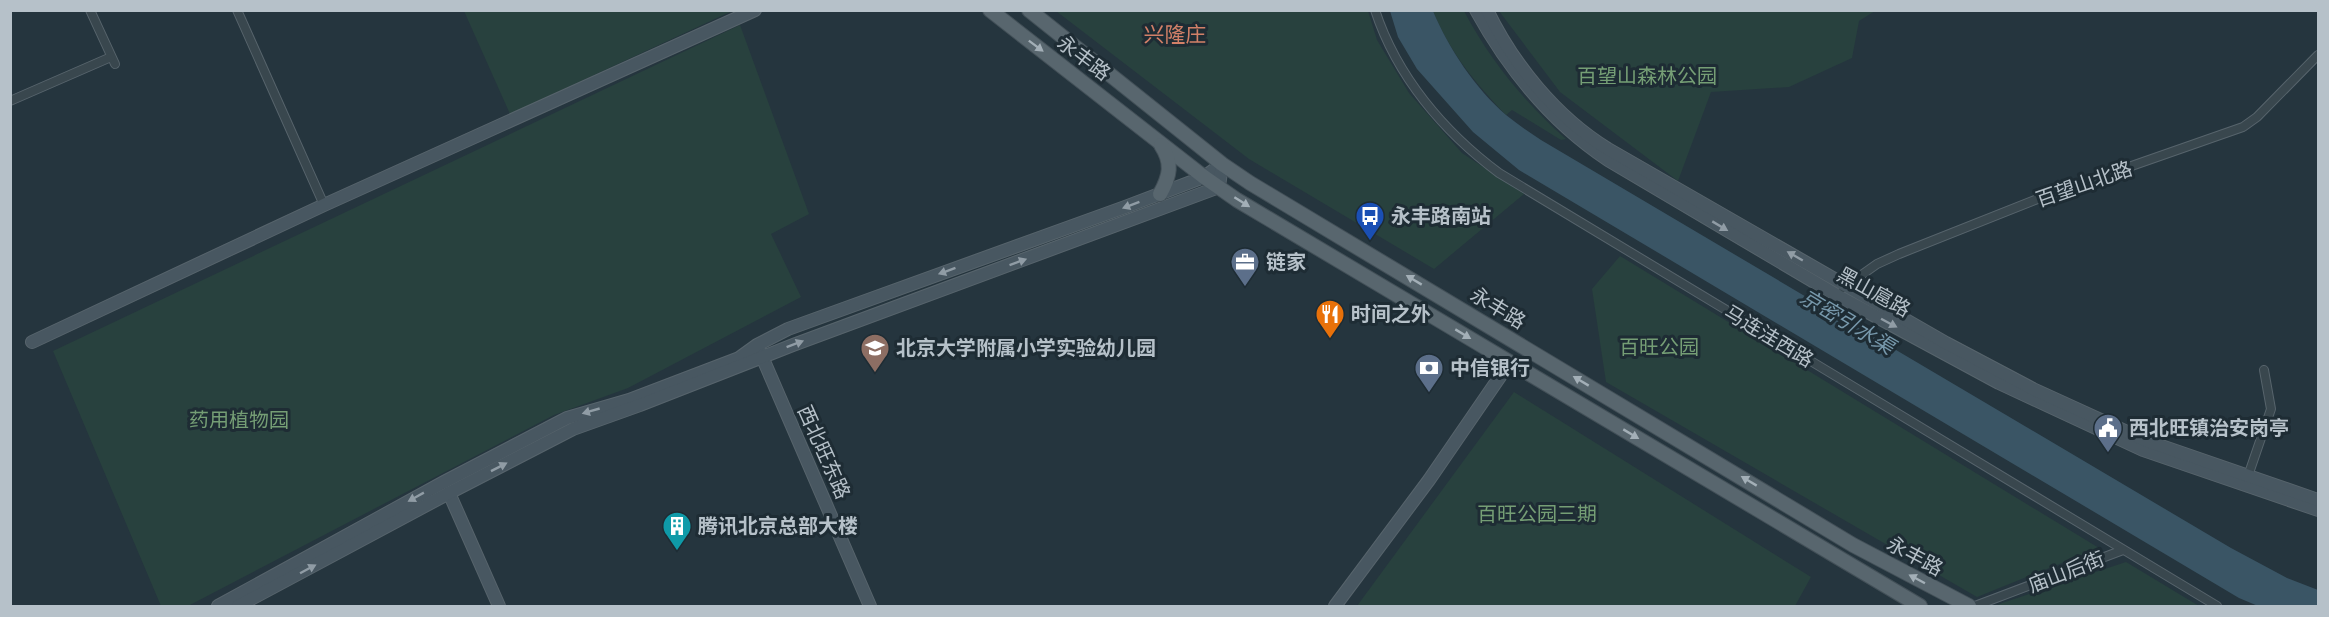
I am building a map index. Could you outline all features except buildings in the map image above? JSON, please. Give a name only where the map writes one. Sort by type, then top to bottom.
[{"type":"main road","name":"永丰路","points":[[990,10],[1219,187],[1920,606]]},
{"type":"main road","name":"永丰路","points":[[1029,10],[1222,164],[1828,529],[1969,606]]},
{"type":"main road","points":[[1154,136],[1170,165],[1169,179],[1160,194]]},
{"type":"main road","points":[[1816,545],[1826,538],[1828,529]]},
{"type":"main road","points":[[1840,560],[1842,550],[1850,542]]},
{"type":"street","points":[[10,101],[113,60],[90,10]]},
{"type":"street","points":[[237,10],[324,205]]},
{"type":"street","points":[[32,342],[324,205],[755,10]]},
{"type":"street","name":"马连洼西路","points":[[1375,10],[1384,37],[1398,64],[1417,91],[1460,141],[1499,173],[2217,606]]},
{"type":"street","name":"黑山扈路","points":[[1476,10],[1508,63],[1532,93],[1586,144],[1608,160],[1842,291],[2000,383],[2143,450],[2319,510]]},
{"type":"street","name":"黑山扈路","points":[[1487,10],[1516,58],[1539,88],[1562,112],[1597,142],[1842,291],[2033,389],[2147,441],[2319,500]]},
{"type":"street","name":"百望山北路","points":[[1842,291],[1877,264],[1899,254],[2040,198],[2231,133],[2257,117],[2319,55]]},
{"type":"street","points":[[218,606],[444,482],[567,418],[629,400],[739,358],[757,345],[788,329],[1160,194],[1204,177],[1222,164]]},
{"type":"street","points":[[238,606],[573,429],[1219,187],[1222,164]]},
{"type":"street","name":"西北旺东路","points":[[757,345],[870,606]]},
{"type":"street","points":[[1335,606],[1429,480],[1510,362]]},
{"type":"street","points":[[2248,476],[2271,408],[2264,370]]},
{"type":"street","points":[[449,493],[499,606]]},
{"type":"street","name":"庙山后街","points":[[1975,606],[2123,550]]},
{"type":"green space","points":[[464,11],[732,11],[510,114]]},
{"type":"green space","points":[[1056,11],[1368,11],[1377,40],[1409,93],[1462,153],[1524,194],[1434,269],[1249,159]]},
{"type":"green space","points":[[1433,11],[1464,11],[1509,80],[1566,139],[1561,140],[1512,110],[1506,115],[1464,66],[1447,40]]},
{"type":"green space","name":"百望山森林公园","points":[[1499,11],[1875,11],[1859,21],[1852,58],[1789,87],[1711,92],[1678,181],[1560,92]]},
{"type":"green space","name":"药用植物园","points":[[740,25],[809,214],[771,234],[801,297],[628,388],[554,415],[188,606],[161,606],[53,351]]},
{"type":"green space","name":"百旺公园","points":[[1620,256],[2099,548],[1977,597],[1606,382],[1592,289]]},
{"type":"green space","name":"百旺公园三期","points":[[1514,392],[1811,577],[1795,606],[1357,606]]},
{"type":"green space","points":[[2126,562],[2199,606],[1996,606],[2002,603]]},
{"type":"water","name":"京密引水渠","points":[[1390,11],[1433,11],[1455,53],[1473,80],[1506,115],[1541,140],[2231,548],[2287,578],[2318,590],[2318,606],[2258,606],[2239,598],[1519,170],[1473,132],[1417,69],[1398,37]]},
{"type":"place","name":"永丰路南站","points":[[1370,242]]},
{"type":"place","name":"链家","points":[[1245,288]]},
{"type":"place","name":"时间之外","points":[[1330,340]]},
{"type":"place","name":"北京大学附属小学实验幼儿园","points":[[875,374]]},
{"type":"place","name":"中信银行","points":[[1429,394]]},
{"type":"place","name":"西北旺镇治安岗亭","points":[[2108,454]]},
{"type":"place","name":"腾讯北京总部大楼","points":[[677,552]]},
{"type":"district","name":"兴隆庄","points":[[1175,35]]}]
